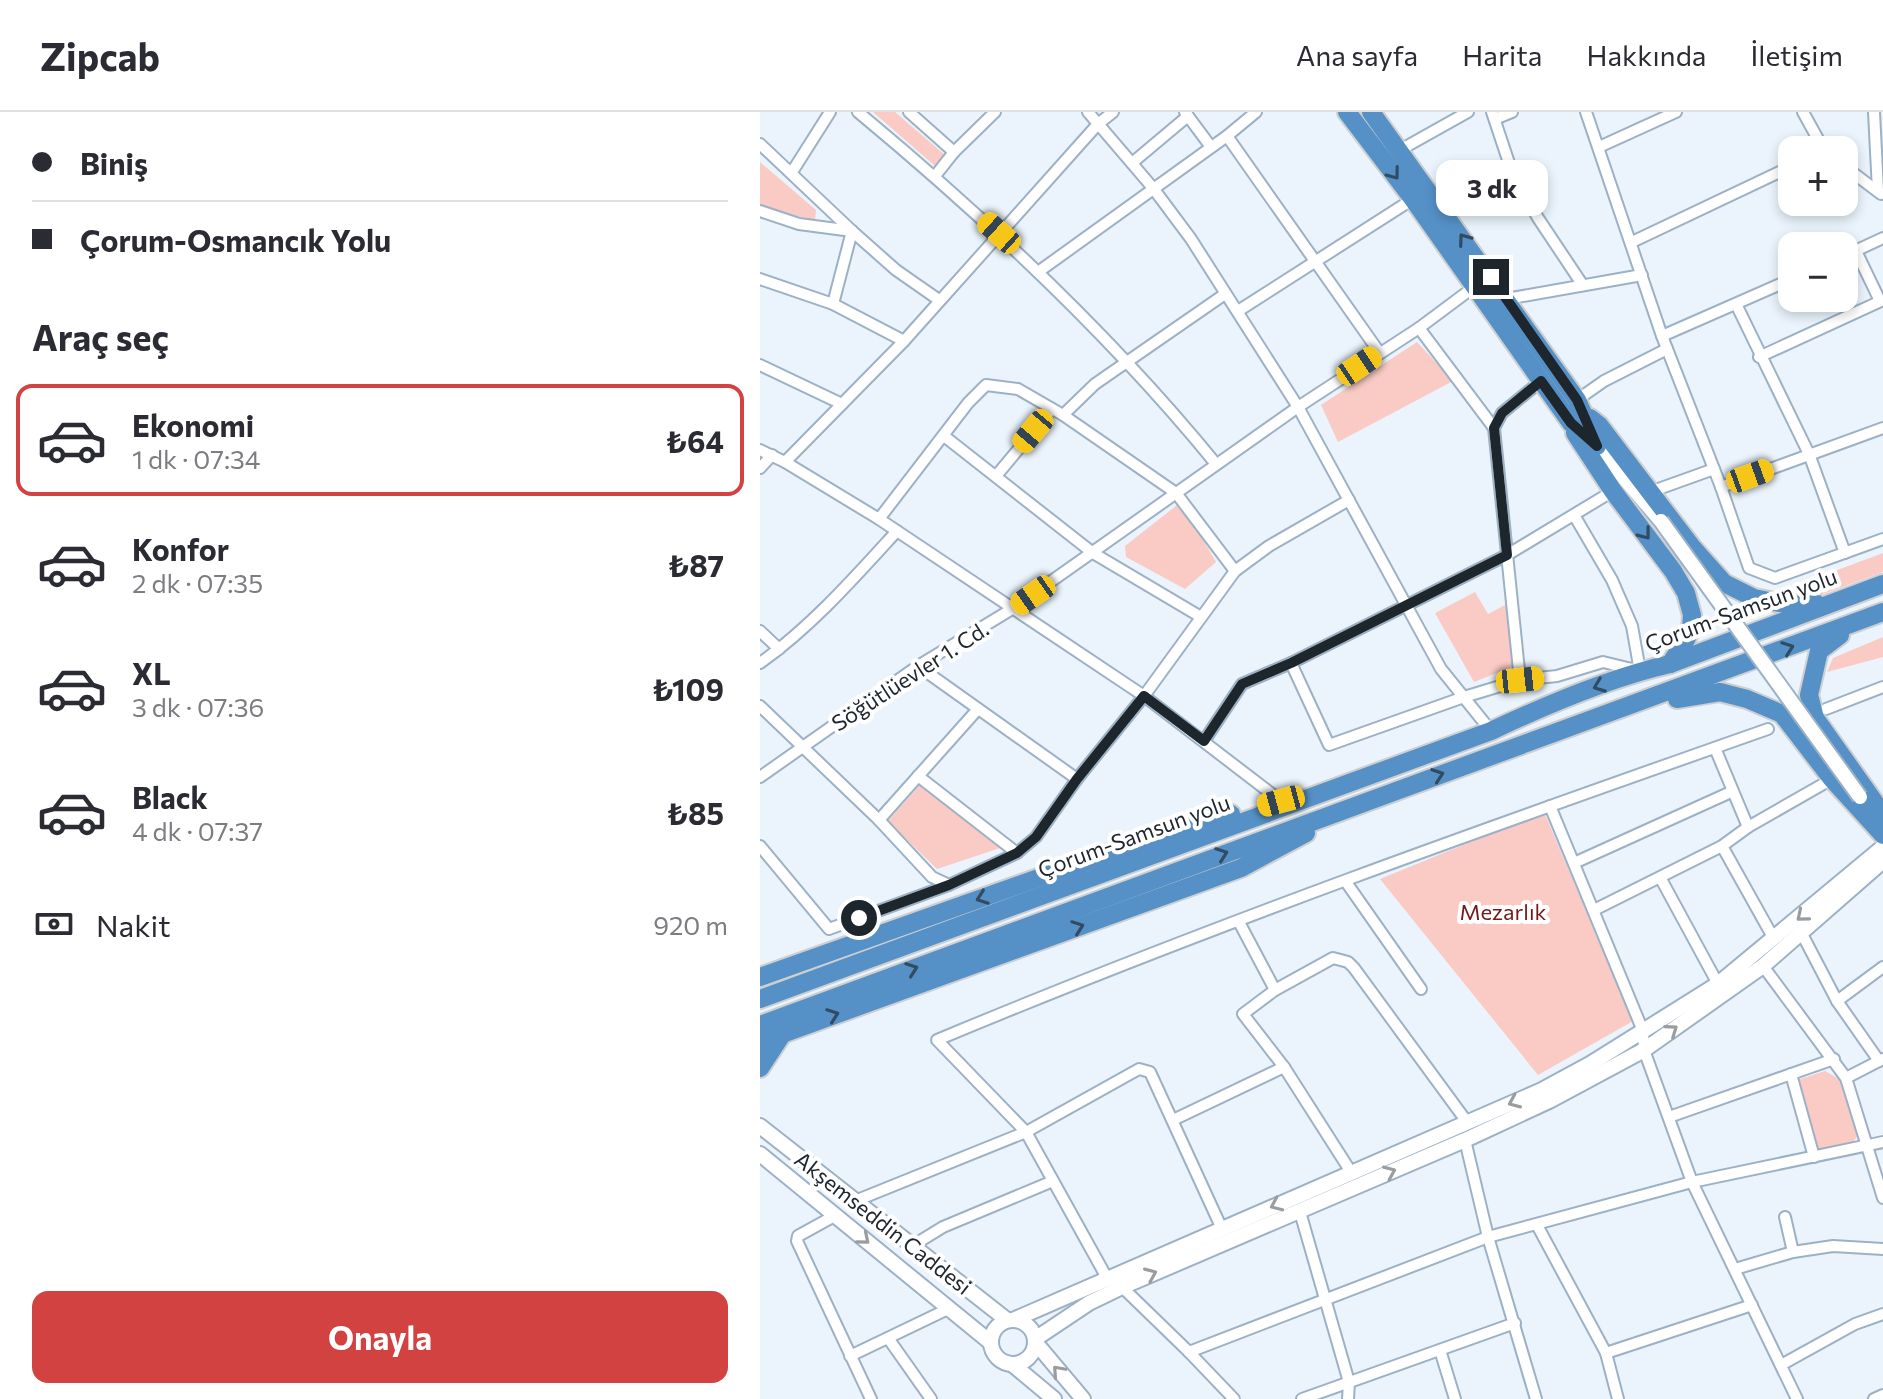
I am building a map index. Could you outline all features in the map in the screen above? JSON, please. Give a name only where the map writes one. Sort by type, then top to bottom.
[{"type":"highway","points":[[1347,112],[1413,199],[1541,381],[1578,413],[1599,425],[1692,547],[1724,583],[1754,598],[1790,605],[1832,603]]},
{"type":"highway","points":[[1371,112],[1506,299],[1597,446]]},
{"type":"highway","points":[[1578,413],[1576,438],[1673,571],[1691,604],[1691,628],[1670,664]]},
{"type":"highway","name":"Çorum-Samsun yolu","points":[[760,999],[1491,731],[1530,712],[1640,671],[1670,664],[1883,584]]},
{"type":"highway","points":[[760,1025],[1877,614]]},
{"type":"highway","points":[[1877,614],[1819,651],[1809,695],[1815,718],[1883,814]]},
{"type":"highway","points":[[1578,726],[1694,695],[1720,692],[1747,699],[1782,714],[1832,779],[1883,835]]},
{"type":"highway","points":[[760,977],[1179,828],[1349,782]]},
{"type":"highway","points":[[760,1042],[1241,868],[1365,801]]},
{"type":"highway","points":[[760,1068],[783,1033]]},
{"type":"street","points":[[792,172],[830,112]]},
{"type":"street","points":[[858,112],[999,233],[1128,360],[1216,464]]},
{"type":"street","points":[[909,112],[954,152]]},
{"type":"street","points":[[935,176],[954,152],[995,112]]},
{"type":"street","points":[[1088,112],[1153,188],[1238,311],[1298,407],[1441,669],[1491,731]]},
{"type":"street","points":[[785,462],[904,341],[1098,124],[1113,112]]},
{"type":"street","points":[[1038,272],[1256,112]]},
{"type":"street","points":[[1400,150],[1468,112]]},
{"type":"street","points":[[1512,112],[1494,116],[1512,172],[1582,284]]},
{"type":"street","points":[[1586,112],[1662,336],[1749,568],[1775,578],[1883,539]]},
{"type":"street","points":[[1599,147],[1676,112]]},
{"type":"street","points":[[1803,112],[1816,136]]},
{"type":"street","points":[[1874,112],[1880,193]]},
{"type":"street","points":[[1132,163],[1187,114],[1211,147]]},
{"type":"street","points":[[1227,136],[1379,352]]},
{"type":"street","points":[[760,144],[896,270],[939,300]]},
{"type":"street","points":[[1632,242],[1778,173]]},
{"type":"street","points":[[1858,176],[1880,193]]},
{"type":"street","points":[[1238,311],[1413,199]]},
{"type":"street","points":[[760,211],[799,224],[852,231]]},
{"type":"street","points":[[833,304],[852,231]]},
{"type":"street","points":[[1858,250],[1883,238]]},
{"type":"street","points":[[1759,357],[1882,300],[1858,255]]},
{"type":"street","points":[[1506,299],[1642,275]]},
{"type":"street","points":[[760,279],[833,304],[904,341]]},
{"type":"street","points":[[1662,336],[1778,285]]},
{"type":"street","name":"Söğütlüevler 1. Cd.","points":[[760,777],[918,666],[1012,609],[1474,287]]},
{"type":"street","points":[[1063,415],[1095,384],[1225,294]]},
{"type":"street","points":[[1736,304],[1759,357],[1809,454],[1845,553]]},
{"type":"street","points":[[1419,328],[1494,428],[1520,680]]},
{"type":"street","points":[[1578,413],[1604,381],[1667,349]]},
{"type":"street","points":[[760,365],[842,404]]},
{"type":"street","points":[[1494,428],[1502,413],[1541,381]]},
{"type":"street","points":[[879,519],[968,403],[986,385],[1018,389],[1063,415],[1176,493],[1235,571]]},
{"type":"street","points":[[996,476],[1052,409]]},
{"type":"street","points":[[1721,487],[1883,428]]},
{"type":"street","points":[[944,436],[1093,553],[1201,617]]},
{"type":"street","points":[[1597,446],[1661,521],[1883,825]]},
{"type":"street","points":[[760,450],[879,519],[1144,696],[1281,801]]},
{"type":"street","points":[[760,468],[772,455]]},
{"type":"street","points":[[1650,492],[1714,469]]},
{"type":"street","points":[[1204,741],[1242,684],[1291,663],[1507,555],[1613,491]]},
{"type":"street","points":[[760,846],[829,929],[949,885],[1017,853],[1036,837],[1235,571],[1269,546],[1349,500]]},
{"type":"street","points":[[1291,663],[1329,745],[1520,680],[1557,676],[1603,662],[1640,671],[1632,626],[1612,580],[1574,515]]},
{"type":"street","points":[[760,663],[779,649],[859,572],[897,531]]},
{"type":"street","points":[[760,631],[779,649]]},
{"type":"street","points":[[918,666],[1077,779]]},
{"type":"street","points":[[1826,709],[1883,687]]},
{"type":"street","points":[[760,706],[879,820],[932,877],[949,885]]},
{"type":"street","points":[[879,820],[978,709]]},
{"type":"street","points":[[1107,1278],[1026,1132],[937,1040],[1084,979],[1550,806],[1768,729]]},
{"type":"street","points":[[1715,748],[1748,827]]},
{"type":"street","points":[[918,776],[1017,853]]},
{"type":"street","points":[[1594,910],[1722,846],[1748,827],[1832,779]]},
{"type":"street","points":[[1574,863],[1731,792]]},
{"type":"street","points":[[1550,806],[1643,1031],[1644,1050],[1692,1182],[1797,1399]]},
{"type":"street","points":[[1722,846],[1774,939]]},
{"type":"street","points":[[1054,1399],[1012,1364],[996,1357],[990,1342],[993,1331],[1010,1320],[1542,1090],[1718,984],[1883,847]]},
{"type":"street","points":[[1012,1364],[1028,1358],[1035,1341],[1089,1303],[1465,1140],[1549,1101],[1644,1050],[1763,966],[1883,861]]},
{"type":"street","points":[[1661,879],[1718,984]]},
{"type":"street","points":[[1346,882],[1421,989]]},
{"type":"street","points":[[1239,922],[1275,990]]},
{"type":"street","points":[[1802,934],[1837,1001],[1881,1060],[1846,1078]]},
{"type":"street","points":[[1351,1172],[1284,1067],[1243,1014],[1275,990],[1333,958],[1348,962],[1467,1122]]},
{"type":"street","points":[[1763,966],[1846,1078],[1883,1198]]},
{"type":"street","points":[[1837,1001],[1883,967]]},
{"type":"street","points":[[1669,1117],[1834,1059]]},
{"type":"street","points":[[1173,1120],[1284,1067]]},
{"type":"street","points":[[855,1201],[1026,1132],[1139,1069],[1150,1072],[1222,1229]]},
{"type":"street","points":[[1791,1074],[1814,1157]]},
{"type":"street","name":"Akşemseddin Caddesi","points":[[760,1126],[1010,1320]]},
{"type":"street","points":[[1465,1140],[1488,1237],[1536,1399]]},
{"type":"street","points":[[1189,1352],[1488,1237],[1692,1182],[1883,1142]]},
{"type":"street","name":"Akşemseddin Caddesi","points":[[760,1154],[990,1342]]},
{"type":"street","points":[[912,1246],[943,1227],[1053,1181]]},
{"type":"street","points":[[1300,1212],[1349,1382],[1348,1399]]},
{"type":"street","points":[[836,1215],[798,1236],[797,1241],[871,1399]]},
{"type":"street","points":[[1785,1217],[1793,1252]]},
{"type":"street","points":[[1537,1225],[1606,1353],[1618,1399]]},
{"type":"street","points":[[1735,1269],[1793,1252],[1833,1246],[1883,1249]]},
{"type":"street","points":[[1122,1287],[1234,1399]]},
{"type":"street","points":[[1606,1353],[1752,1305]]},
{"type":"street","points":[[850,1356],[948,1309]]},
{"type":"street","points":[[1781,1365],[1855,1324],[1883,1314]]},
{"type":"street","points":[[1010,1320],[1028,1326],[1035,1341],[1083,1399]]},
{"type":"street","points":[[1302,1399],[1515,1323]]},
{"type":"street","points":[[888,1338],[931,1399]]},
{"type":"street","points":[[1440,1350],[1455,1399]]},
{"type":"street","points":[[1874,1399],[1883,1395]]},
{"type":"green space","points":[[873,112],[895,112],[945,155],[935,166]]},
{"type":"green space","points":[[760,162],[816,210],[815,221],[760,205]]},
{"type":"green space","points":[[1417,342],[1453,381],[1338,442],[1321,405]]},
{"type":"green space","points":[[1181,502],[1216,562],[1185,589],[1126,557],[1125,546]]},
{"type":"green space","points":[[1883,553],[1883,572],[1821,595],[1784,599],[1781,591]]},
{"type":"green space","points":[[1475,592],[1488,614],[1509,603],[1514,666],[1474,682],[1435,613]]},
{"type":"green space","points":[[1883,637],[1883,657],[1827,672],[1833,658]]},
{"type":"green space","points":[[920,785],[1000,848],[937,869],[888,821]]},
{"type":"green space","name":"Mezarlık","points":[[1544,812],[1633,1021],[1538,1075],[1380,879]]},
{"type":"green space","points":[[1825,1071],[1841,1080],[1858,1135],[1853,1142],[1818,1150],[1797,1080]]},
{"type":"route","points":[[859,918],[949,885],[1017,853],[1036,837],[1077,779],[1144,696],[1204,741],[1242,684],[1291,663],[1507,555],[1494,428],[1502,413],[1541,381],[1571,423],[1597,446],[1577,400],[1491,277]]}]
